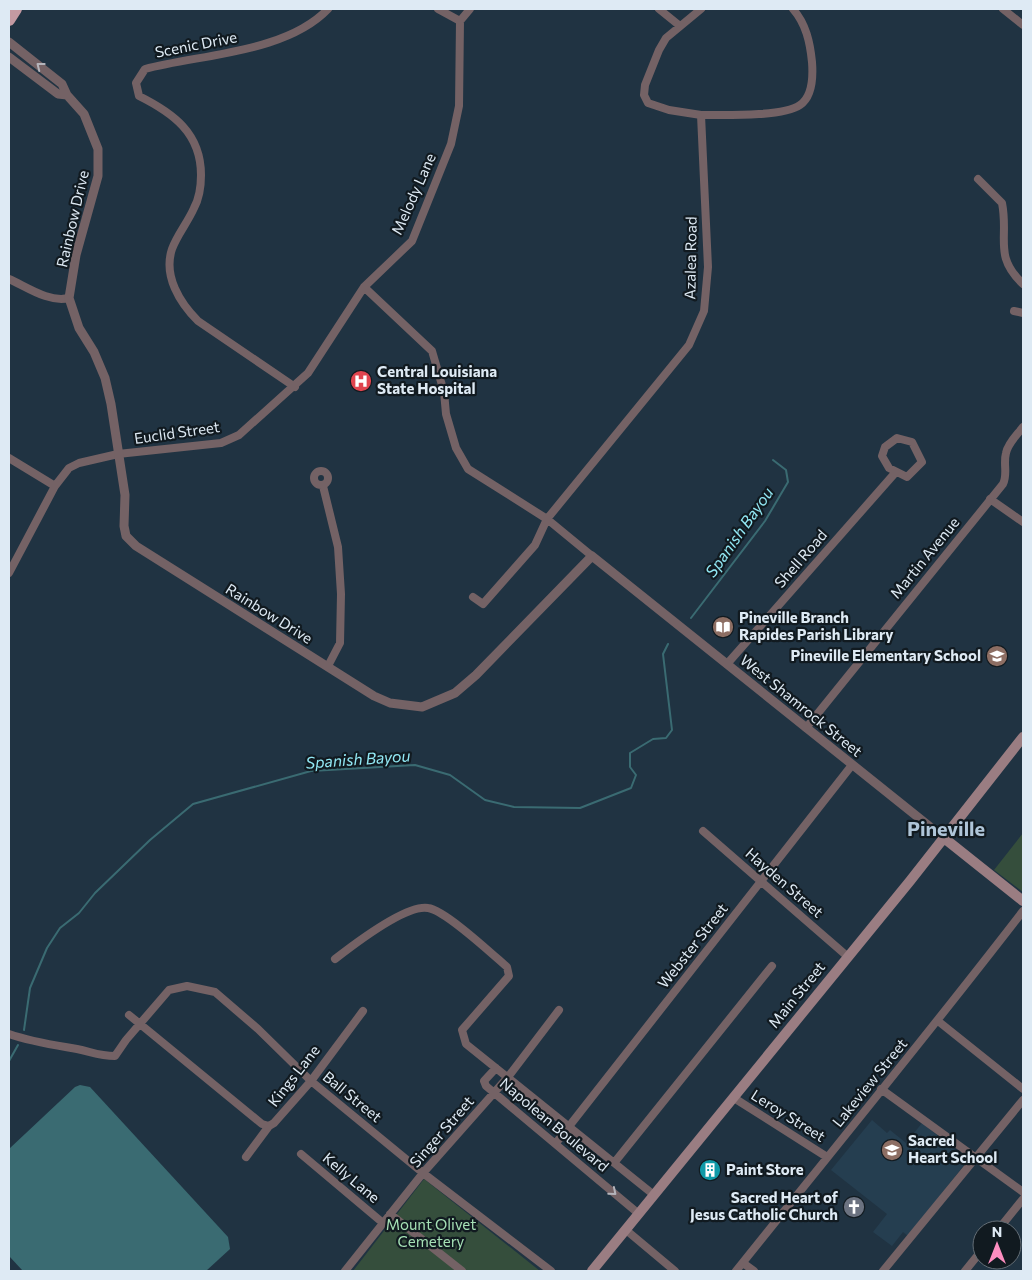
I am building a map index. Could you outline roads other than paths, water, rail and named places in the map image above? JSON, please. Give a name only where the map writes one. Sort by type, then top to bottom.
[{"type":"highway","points":[[9,20],[16,9]]},
{"type":"main road","name":"Main Street","points":[[592,1271],[944,838],[1023,737]]},
{"type":"main road","points":[[944,838],[1023,901]]},
{"type":"street","name":"Scenic Drive","points":[[295,387],[198,321],[185,308],[175,291],[171,270],[172,249],[195,208],[200,190],[201,165],[194,141],[179,121],[158,106],[139,96],[136,83],[145,69],[248,48],[289,34],[316,22],[328,9]]},
{"type":"street","points":[[438,9],[460,21],[470,9]]},
{"type":"street","points":[[659,9],[680,26]]},
{"type":"street","points":[[701,9],[666,38],[659,50],[645,85],[644,95],[648,103],[669,110],[701,115],[728,115],[787,110],[800,105],[806,98],[812,81],[810,44],[806,28],[793,9]]},
{"type":"street","points":[[1003,9],[1023,25]]},
{"type":"street","name":"Melody Lane","points":[[295,387],[308,373],[364,287],[412,241],[451,144],[459,106],[460,21]]},
{"type":"street","name":"Rainbow Drive","points":[[9,42],[62,84],[67,94],[84,114],[98,149],[98,176],[76,255],[69,298],[79,328],[94,352],[104,378],[124,495],[124,526],[126,536],[136,546],[374,696],[390,703],[422,707],[454,693],[476,675],[592,556]]},
{"type":"street","name":"Rainbow Drive","points":[[9,57],[58,94],[67,94]]},
{"type":"street","name":"Azalea Road","points":[[473,596],[483,604],[535,545],[547,519],[689,345],[697,330],[704,311],[708,267],[701,115]]},
{"type":"street","points":[[978,179],[1002,203],[1003,253],[1010,270],[1023,284]]},
{"type":"street","points":[[9,279],[44,295],[60,300],[69,298]]},
{"type":"street","name":"West Shamrock Street","points":[[364,287],[432,351],[440,376],[456,448],[468,469],[547,519],[852,766],[944,838]]},
{"type":"street","points":[[1014,311],[1023,312]]},
{"type":"street","name":"Euclid Street","points":[[9,573],[55,486],[69,468],[79,463],[118,454],[221,443],[239,435],[295,387]]},
{"type":"street","name":"Martin Avenue","points":[[806,728],[1006,477],[1006,454],[1009,444],[1023,427]]},
{"type":"street","points":[[897,438],[912,442],[922,462],[907,477],[895,473],[884,462],[882,456],[885,447],[897,438]]},
{"type":"street","points":[[9,458],[55,486]]},
{"type":"street","name":"Shell Road","points":[[728,664],[895,473]]},
{"type":"street","points":[[323,486],[338,547],[341,594],[340,643],[328,666]]},
{"type":"street","points":[[990,499],[1023,522]]},
{"type":"street","name":"Webster Street","points":[[556,1143],[852,766]]},
{"type":"street","name":"Hayden Street","points":[[703,831],[762,880],[847,956]]},
{"type":"street","points":[[335,959],[379,927],[411,910],[427,907],[441,913],[508,967],[509,976],[462,1030],[466,1044],[496,1068]]},
{"type":"street","name":"Lakeview Street","points":[[736,1271],[881,1089],[938,1022],[1023,911]]},
{"type":"street","points":[[614,1163],[772,966]]},
{"type":"street","name":"Ball Street","points":[[9,1034],[29,1041],[79,1049],[100,1056],[115,1056],[170,990],[187,986],[215,992],[258,1029],[310,1081],[423,1173],[551,1271]]},
{"type":"street","name":"Singer Street","points":[[345,1271],[423,1173],[508,1077],[559,1010]]},
{"type":"street","name":"Kings Lane","points":[[246,1157],[268,1126],[274,1123],[310,1081],[363,1011]]},
{"type":"street","points":[[129,1014],[262,1124],[268,1126]]},
{"type":"street","points":[[938,1022],[1023,1089]]},
{"type":"street","name":"Napolean Boulevard","points":[[639,1214],[494,1093],[486,1086],[484,1081],[496,1068],[654,1195]]},
{"type":"street","points":[[881,1089],[1023,1192]]},
{"type":"street","name":"Leroy Street","points":[[734,1098],[827,1157]]},
{"type":"street","points":[[883,1271],[1023,1100]]},
{"type":"street","name":"Kelly Lane","points":[[301,1154],[383,1223]]},
{"type":"street","points":[[1006,1220],[1023,1199]]},
{"type":"street","name":"Kelly Lane","points":[[390,1214],[462,1271]]},
{"type":"street","points":[[626,1230],[675,1271]]},
{"type":"street","points":[[743,1263],[754,1271]]},
{"type":"waterway","name":"Spanish Bayou","points":[[691,618],[765,521],[788,482],[786,470],[773,460]]},
{"type":"waterway","name":"Spanish Bayou","points":[[24,1030],[30,988],[47,948],[60,928],[79,913],[95,893],[150,840],[193,804],[311,771],[415,765],[450,775],[485,800],[514,807],[580,808],[631,788],[636,775],[630,767],[630,753],[653,739],[666,738],[672,730],[663,654],[668,644]]},
{"type":"waterway","name":"Spanish Bayou","points":[[9,1061],[18,1045]]},
{"type":"place","name":"Central Louisiana State Hospital","points":[[361,381]]},
{"type":"place","name":"Pineville Branch Rapides Parish Library","points":[[723,627]]},
{"type":"place","name":"Pineville Elementary School","points":[[997,656]]},
{"type":"place","name":"Sacred Heart School","points":[[892,1150]]},
{"type":"place","name":"Paint Store","points":[[710,1170]]},
{"type":"place","name":"Sacred Heart of Jesus Catholic Church","points":[[854,1207]]},
{"type":"district","name":"Pineville","points":[[946,829]]},
{"type":"park label","name":"Mount Olivet Cemetery","points":[[431,1234]]}]
